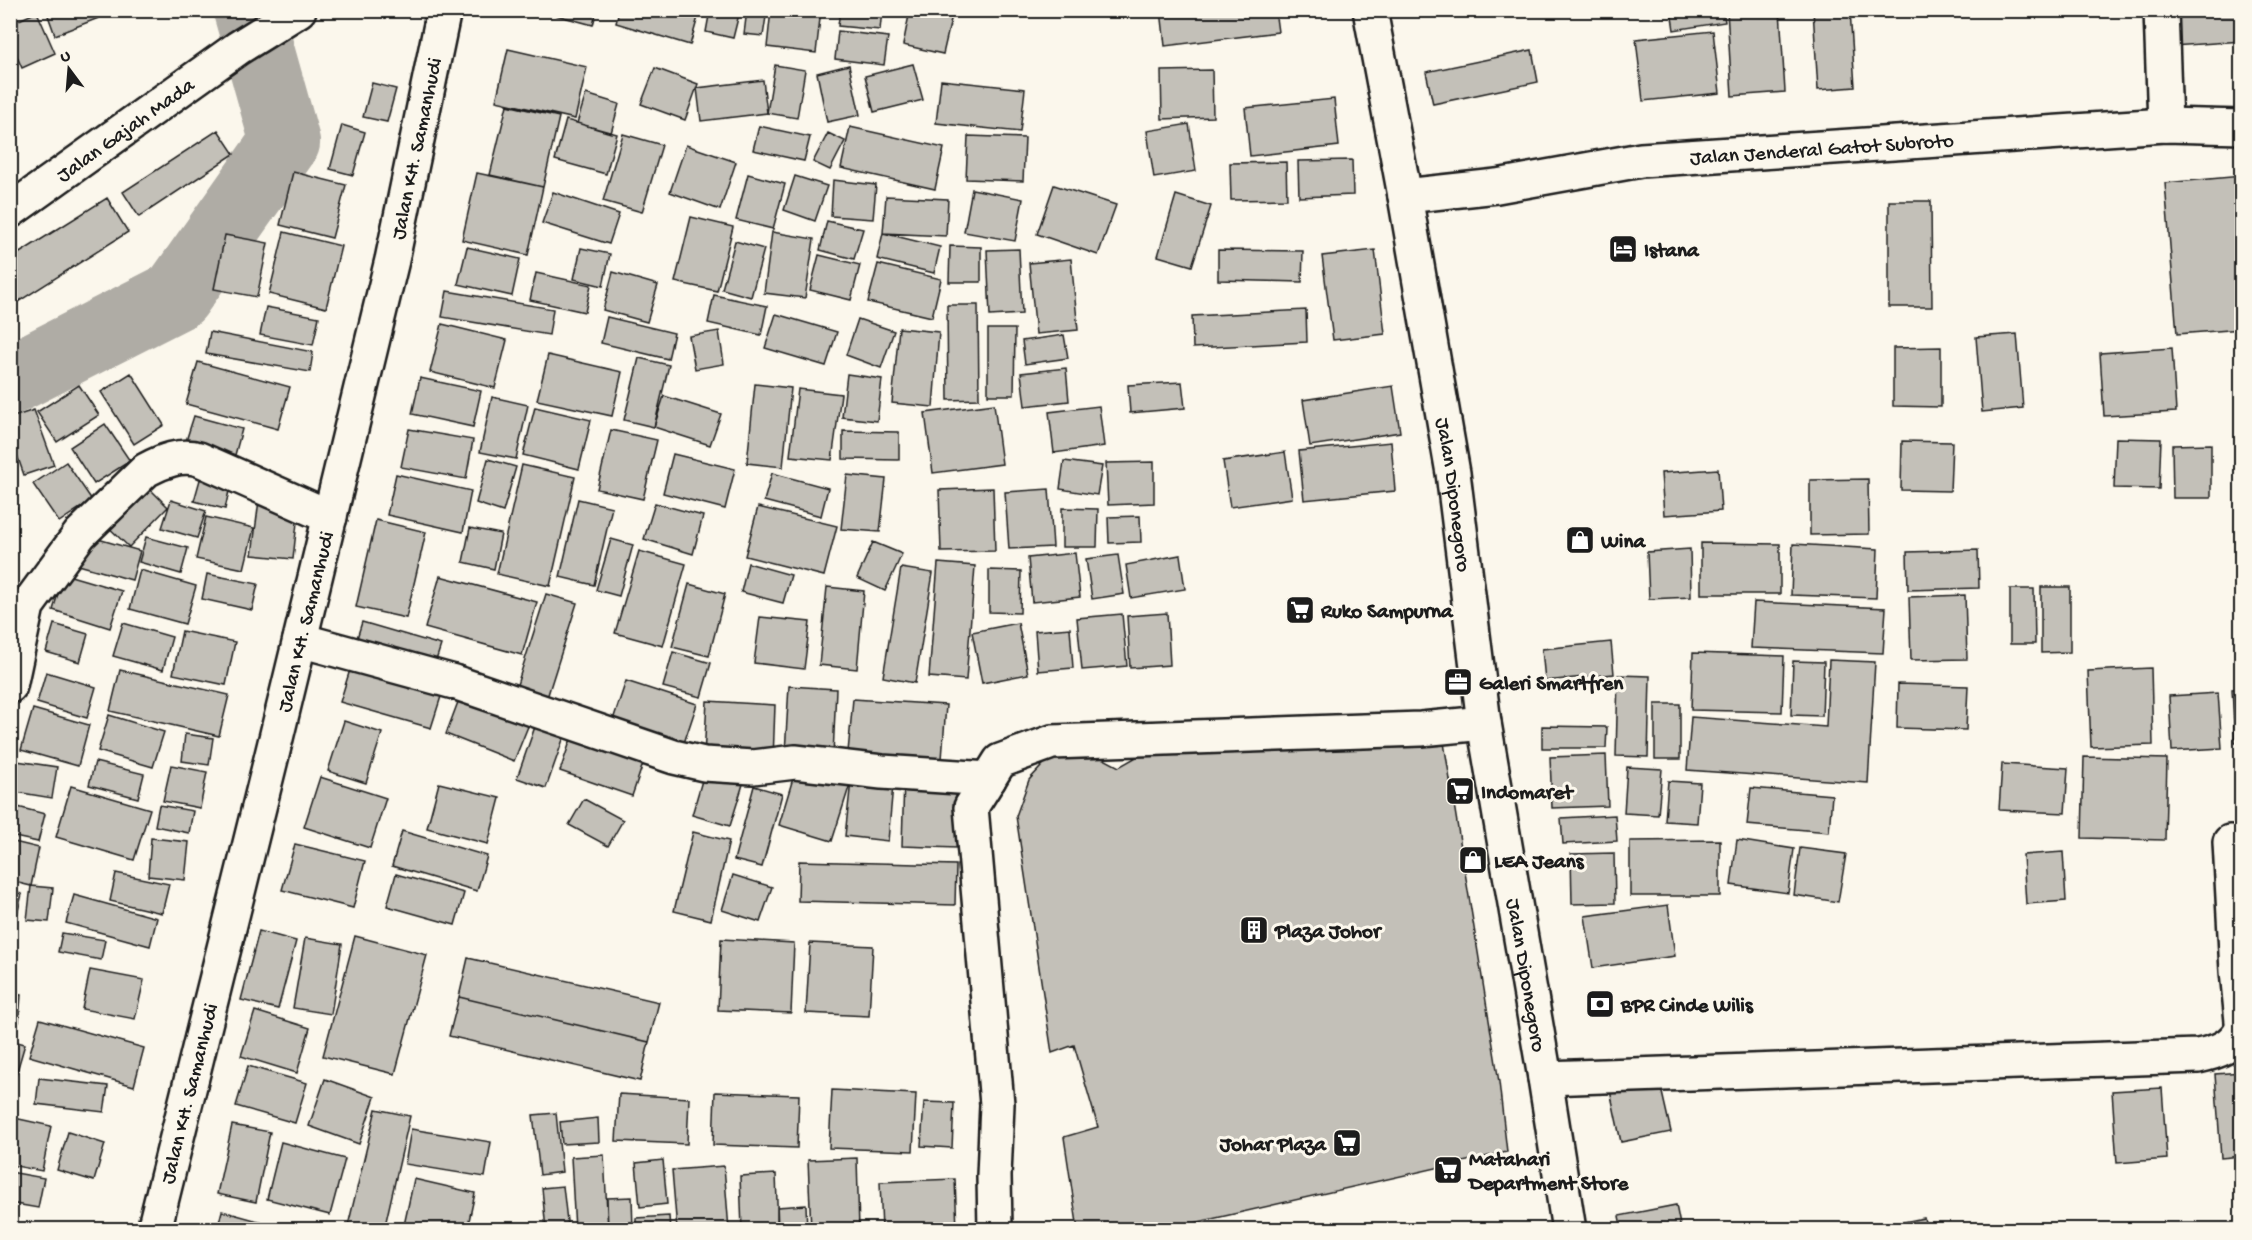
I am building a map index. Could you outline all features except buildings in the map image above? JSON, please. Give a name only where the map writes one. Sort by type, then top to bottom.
[{"type":"main road","name":"Jalan Gajah Mada","points":[[10,211],[238,48],[299,10]]},
{"type":"main road","name":"Jalan KH. Samanhudi","points":[[154,1230],[392,260],[444,10]]},
{"type":"main road","name":"Jalan Diponegoro","points":[[1370,10],[1453,473],[1484,723],[1569,1230]]},
{"type":"main road","points":[[2161,10],[2165,125]]},
{"type":"main road","name":"Jalan Jenderal Gatot Subroto","points":[[1405,196],[1497,186],[1641,160],[2165,125],[2241,127]]},
{"type":"main road","points":[[10,686],[27,606],[80,534],[146,470],[160,463],[187,456],[199,459],[330,517]]},
{"type":"main road","points":[[300,640],[454,682],[674,757],[704,764],[753,768],[795,762],[882,772],[989,779]]},
{"type":"main road","points":[[995,1230],[994,1176],[997,1104],[971,807],[1000,761],[1052,742],[1421,729],[1484,723]]},
{"type":"main road","points":[[2230,842],[2241,1021]]},
{"type":"main road","points":[[1545,1078],[2198,1056],[2226,1048],[2237,1039],[2241,1028]]},
{"type":"waterway","points":[[10,380],[177,295],[285,142],[248,10]]},
{"type":"place","name":"Istana","points":[[1623,249]]},
{"type":"place","name":"Wina","points":[[1580,540]]},
{"type":"place","name":"Ruko Sampurna","points":[[1300,610]]},
{"type":"place","name":"Galeri Smartfren","points":[[1458,682]]},
{"type":"place","name":"Indomaret","points":[[1460,791]]},
{"type":"place","name":"LEA Jeans","points":[[1473,860]]},
{"type":"place","name":"Plaza Johor","points":[[1254,930]]},
{"type":"place","name":"BPR Cinde Wilis","points":[[1600,1004]]},
{"type":"place","name":"Johar Plaza","points":[[1347,1143]]},
{"type":"place","name":"Matahari Department Store","points":[[1448,1170]]}]
